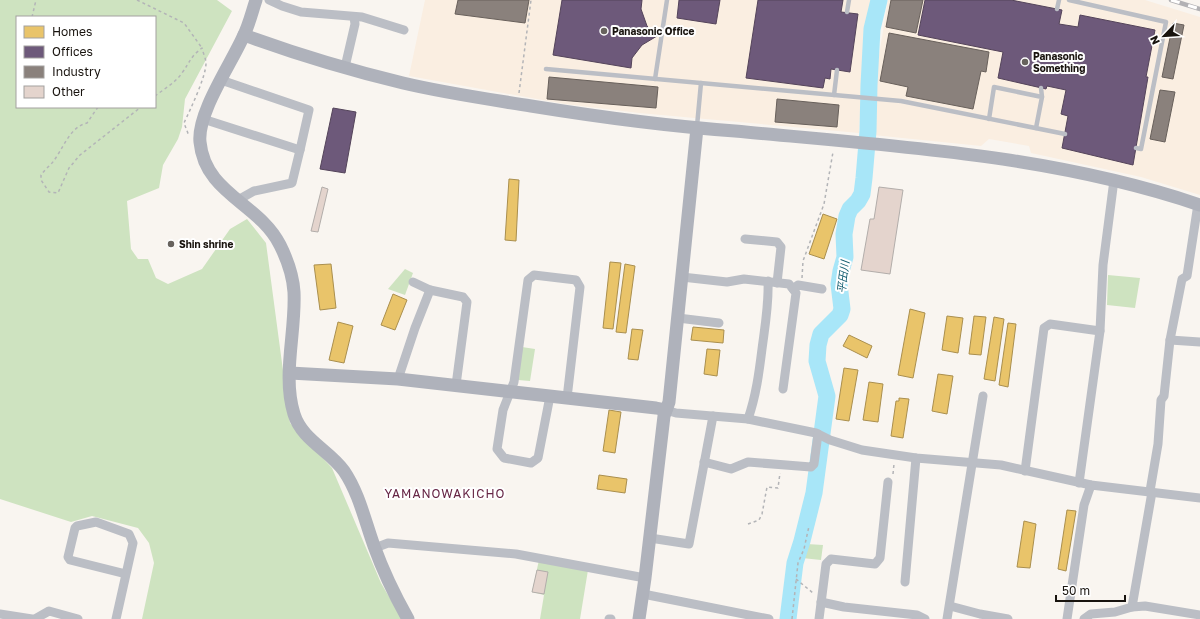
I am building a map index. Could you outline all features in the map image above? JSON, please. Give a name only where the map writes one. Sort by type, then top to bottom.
[{"type":"street","points":[[256,0],[244,35],[202,119],[200,131],[202,156],[207,169],[222,187],[261,219],[271,231],[282,250],[294,290],[290,373],[291,400],[294,415],[308,438],[334,460],[350,480],[375,548],[408,619]]},
{"type":"street","points":[[269,0],[301,12],[362,17],[404,30]]},
{"type":"street","points":[[345,67],[354,29],[354,17]]},
{"type":"street","points":[[244,35],[287,51],[404,83],[518,104],[600,117],[696,128],[997,157],[1114,180],[1199,204],[1187,276],[1182,280],[1170,340],[1164,396],[1161,400],[1158,444],[1132,606]]},
{"type":"street","points":[[221,80],[309,110],[292,183],[254,191],[238,200]]},
{"type":"street","points":[[202,119],[300,150]]},
{"type":"street","points":[[639,619],[646,578],[664,416],[669,402],[696,128]]},
{"type":"street","points":[[1079,483],[1100,331],[1103,265],[1114,180]]},
{"type":"street","points":[[744,239],[777,242],[781,247],[769,299],[755,400],[748,419]]},
{"type":"street","points":[[550,396],[538,458],[531,463],[504,458],[497,449],[503,410],[514,382],[528,280],[534,275],[576,280],[580,287],[567,398]]},
{"type":"street","points":[[682,277],[727,282],[744,279],[822,289]]},
{"type":"street","points":[[413,282],[430,290],[463,297],[467,302],[456,385]]},
{"type":"street","points":[[782,389],[797,287]]},
{"type":"street","points":[[398,379],[415,328],[430,290]]},
{"type":"street","points":[[678,318],[719,323]]},
{"type":"street","points":[[1025,471],[1044,328],[1050,324],[1100,331]]},
{"type":"street","points":[[1170,340],[1200,342]]},
{"type":"street","points":[[290,373],[398,379],[656,408],[676,413],[748,419],[821,436],[862,450],[916,458],[1000,465],[1091,485],[1200,498]]},
{"type":"street","points":[[947,619],[983,396]]},
{"type":"street","points":[[650,538],[689,544],[713,416]]},
{"type":"street","points":[[704,462],[731,469],[748,462],[810,467],[814,464],[821,436]]},
{"type":"street","points":[[905,582],[916,458]]},
{"type":"street","points":[[819,619],[826,564],[831,560],[875,564],[880,558],[883,496],[888,482]]},
{"type":"street","points":[[1067,619],[1084,505],[1091,485]]},
{"type":"street","points":[[116,619],[133,543],[128,534],[96,522],[77,526],[75,528],[68,557],[70,560],[126,574]]},
{"type":"street","points":[[375,548],[388,543],[516,554],[646,578]]},
{"type":"street","points":[[643,594],[769,619]]},
{"type":"street","points":[[822,600],[873,615],[917,615],[925,619]]},
{"type":"street","points":[[950,606],[980,614],[1008,619]]},
{"type":"street","points":[[1084,619],[1091,614],[1115,612],[1132,606],[1145,606],[1200,615]]},
{"type":"street","points":[[36,619],[49,611],[78,619]]},
{"type":"street","points":[[0,614],[32,619]]},
{"type":"lane","points":[[655,79],[667,0]]},
{"type":"lane","points":[[847,12],[849,0]]},
{"type":"lane","points":[[1057,9],[1059,0]]},
{"type":"lane","points":[[1069,0],[1166,22],[1142,149],[1136,148]]},
{"type":"lane","points":[[546,69],[901,101],[1065,134]]},
{"type":"lane","points":[[834,95],[838,70]]},
{"type":"lane","points":[[696,128],[701,83]]},
{"type":"lane","points":[[989,119],[994,88],[1042,97]]},
{"type":"lane","points":[[1036,128],[1042,97],[1041,88]]},
{"type":"path","points":[[32,16],[36,0]]},
{"type":"path","points":[[137,0],[184,23],[202,48],[206,62],[204,72],[184,123],[190,138]]},
{"type":"path","points":[[518,104],[531,0]]},
{"type":"path","points":[[156,95],[175,81],[182,73],[193,54],[202,48]]},
{"type":"path","points":[[97,108],[87,123],[80,125],[72,133],[52,162],[40,174],[41,180],[49,192],[58,193],[69,168],[80,155],[140,108]]},
{"type":"path","points":[[797,287],[803,261],[824,204],[835,141]]},
{"type":"path","points":[[888,482],[892,479],[895,455]]},
{"type":"path","points":[[748,524],[759,520],[762,514],[767,487],[778,488],[781,465]]},
{"type":"path","points":[[792,619],[798,563],[804,549],[809,526]]},
{"type":"path","points":[[795,579],[822,600]]},
{"type":"shaded area","points":[[425,0],[871,0],[865,33],[859,133],[639,113],[565,104],[409,76]]},
{"type":"shaded area","points":[[888,0],[1145,0],[1200,17],[1200,195],[1141,177],[1031,153],[1029,146],[989,139],[981,146],[873,135],[876,74]]},
{"type":"green space","points":[[0,0],[217,0],[232,11],[185,99],[182,127],[178,139],[163,165],[159,188],[127,201],[131,249],[138,259],[148,259],[156,278],[168,284],[202,269],[230,229],[247,219],[266,243],[290,423],[332,468],[381,583],[402,619],[142,619],[154,563],[149,543],[138,528],[92,516],[71,522],[0,499]]},
{"type":"green space","points":[[405,269],[413,273],[405,295],[388,289]]},
{"type":"green space","points":[[1108,275],[1140,278],[1135,308],[1107,305]]},
{"type":"green space","points":[[522,347],[535,349],[530,381],[518,380]]},
{"type":"green space","points":[[807,544],[823,545],[821,560],[802,558]]},
{"type":"green space","points":[[539,560],[588,570],[580,619],[540,619],[544,595],[532,592]]},
{"type":"building: Homes","points":[[509,179],[519,180],[516,241],[505,240]]},
{"type":"building: Homes","points":[[823,214],[837,219],[824,259],[809,254]]},
{"type":"building: Homes","points":[[610,262],[621,263],[613,329],[603,328]]},
{"type":"building: Homes","points":[[331,264],[336,308],[320,310],[314,265]]},
{"type":"building: Homes","points":[[625,264],[635,266],[626,333],[616,332]]},
{"type":"building: Homes","points":[[393,294],[407,300],[395,330],[381,325]]},
{"type":"building: Homes","points":[[910,309],[925,313],[913,378],[898,375]]},
{"type":"building: Homes","points":[[947,316],[963,318],[958,353],[942,350]]},
{"type":"building: Homes","points":[[974,316],[986,317],[981,355],[969,354]]},
{"type":"building: Homes","points":[[994,317],[1004,319],[995,381],[984,379]]},
{"type":"building: Homes","points":[[338,322],[353,326],[344,363],[329,360]]},
{"type":"building: Homes","points":[[1008,323],[1016,324],[1008,387],[999,385]]},
{"type":"building: Homes","points":[[693,327],[724,330],[723,343],[691,340]]},
{"type":"building: Homes","points":[[632,329],[643,330],[638,360],[628,359]]},
{"type":"building: Homes","points":[[849,335],[872,346],[867,358],[843,346]]},
{"type":"building: Homes","points":[[707,349],[720,350],[717,376],[704,374]]},
{"type":"building: Homes","points":[[844,368],[858,370],[849,421],[836,419]]},
{"type":"building: Homes","points":[[938,374],[953,376],[947,414],[932,411]]},
{"type":"building: Homes","points":[[869,382],[883,384],[878,422],[863,420]]},
{"type":"building: Homes","points":[[899,398],[909,399],[903,438],[891,436],[896,401],[899,401]]},
{"type":"building: Homes","points":[[609,410],[621,412],[615,453],[603,451]]},
{"type":"building: Homes","points":[[599,475],[627,479],[625,493],[597,489]]},
{"type":"building: Homes","points":[[1067,510],[1076,511],[1066,571],[1058,569]]},
{"type":"building: Homes","points":[[1024,521],[1036,524],[1030,568],[1017,567]]},
{"type":"building: Offices","name":"Panasonic Office","points":[[562,0],[642,0],[641,9],[647,26],[657,36],[642,45],[632,58],[631,68],[553,55]]},
{"type":"building: Offices","points":[[679,0],[720,0],[716,24],[677,18]]},
{"type":"building: Offices","points":[[758,0],[843,0],[841,12],[858,14],[850,72],[831,69],[830,79],[825,78],[823,88],[746,78]]},
{"type":"building: Offices","points":[[925,0],[1011,0],[1062,10],[1059,24],[1078,27],[1080,15],[1155,30],[1146,77],[1148,77],[1133,165],[1062,148],[1068,116],[1061,114],[1066,90],[1047,86],[1046,89],[998,78],[1003,52],[918,35]]},
{"type":"building: Offices","points":[[333,108],[356,112],[345,173],[320,169]]},
{"type":"building: Industry","points":[[458,0],[529,0],[525,23],[455,14]]},
{"type":"building: Industry","points":[[891,0],[923,0],[916,33],[886,27]]},
{"type":"building: Industry","points":[[1173,23],[1184,25],[1173,79],[1162,77]]},
{"type":"building: Industry","points":[[889,33],[989,52],[986,72],[981,71],[973,109],[906,96],[908,87],[880,81]]},
{"type":"building: Industry","points":[[549,77],[658,87],[656,108],[547,99]]},
{"type":"building: Industry","points":[[1160,90],[1175,92],[1165,142],[1150,139]]},
{"type":"building: Industry","points":[[777,99],[839,105],[837,127],[775,122]]},
{"type":"building: Other","points":[[322,187],[328,189],[318,232],[311,231]]},
{"type":"building: Other","points":[[879,187],[903,190],[890,274],[861,270],[870,219],[874,219]]},
{"type":"building: Other","points":[[537,570],[548,572],[544,594],[532,592]]},
{"type":"waterway","name":"平田川","points":[[788,619],[795,563],[814,493],[827,396],[817,361],[818,345],[821,334],[840,315],[842,309],[839,284],[845,257],[844,234],[847,216],[850,209],[858,201],[862,194],[868,131],[872,29],[879,0]]},
{"type":"railway","points":[[1171,0],[1200,9]]},
{"type":"place","name":"Panasonic Office","points":[[604,31]]},
{"type":"place","name":"Panasonic Something","points":[[1025,62]]},
{"type":"place","name":"Shin shrine","points":[[171,244]]},
{"type":"district","name":"YAMANOWAKICHO","points":[[445,494]]}]
